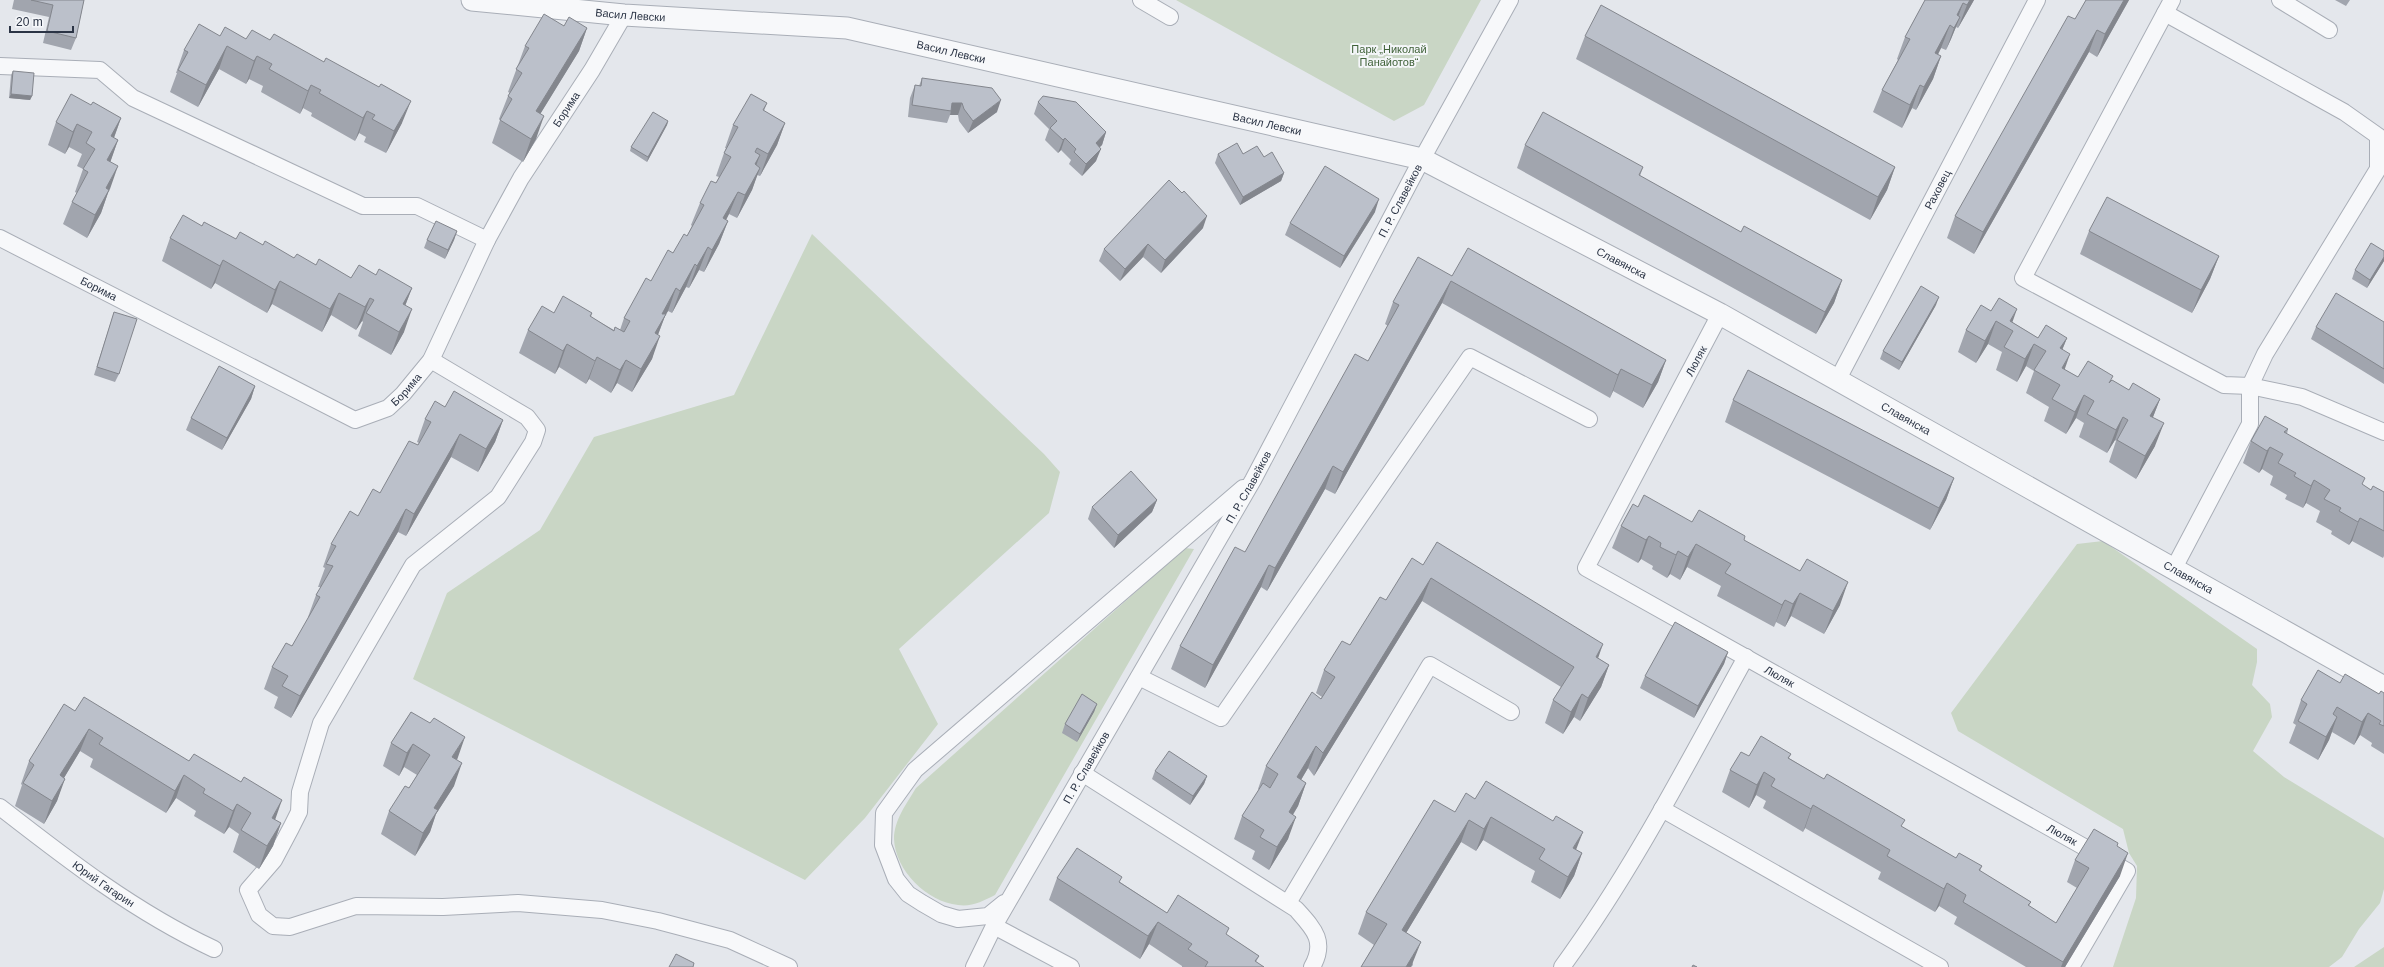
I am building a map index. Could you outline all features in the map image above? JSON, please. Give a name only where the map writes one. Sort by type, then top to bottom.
[{"type":"street","name":"Васил Левски","points":[[472,0],[624,15],[847,28],[1422,159]]},
{"type":"street","points":[[1141,0],[1170,17]]},
{"type":"street","name":"П. Р. Славейков","points":[[974,967],[994,926],[1253,480],[1422,159],[1510,0]]},
{"type":"street","name":"Раховец","points":[[1838,379],[2037,0]]},
{"type":"street","points":[[2280,0],[2329,30]]},
{"type":"street","points":[[2174,568],[2250,424],[2250,386],[2265,354],[2378,169],[2378,136],[2344,112],[2168,6],[2023,278],[2224,385],[2250,386],[2302,397],[2384,432]]},
{"type":"street","name":"Борима","points":[[0,238],[355,420],[388,408],[403,394],[431,360],[487,240],[521,178],[592,70],[624,15]]},
{"type":"street","points":[[0,66],[100,70],[133,98],[363,206],[417,206],[487,240]]},
{"type":"street","name":"Славянска","points":[[1422,159],[1720,314],[2384,687]]},
{"type":"street","name":"Люляк","points":[[1720,314],[1586,568],[2127,871],[2071,967]]},
{"type":"street","points":[[1139,677],[1221,718],[1470,357],[1589,419]]},
{"type":"street","points":[[431,360],[527,417],[536,430],[535,436],[498,497],[413,566],[321,723],[300,792],[299,812],[274,860],[248,890],[260,914],[273,926],[290,927],[356,906],[443,907],[518,903],[602,910],[658,921],[730,940],[789,967]]},
{"type":"street","points":[[1011,897],[988,916],[958,919],[941,914],[908,894],[896,879],[883,845],[884,813],[915,770],[1253,480]]},
{"type":"street","points":[[1562,967],[1600,915],[1662,809],[1746,657]]},
{"type":"street","points":[[1288,903],[1430,664],[1511,712]]},
{"type":"street","points":[[1082,773],[1288,903],[1316,931],[1319,955],[1312,967]]},
{"type":"street","name":"Юрий Гагарин","points":[[0,807],[91,878],[174,931],[214,949]]},
{"type":"street","points":[[1662,809],[1940,967]]},
{"type":"street","points":[[994,926],[1071,967]]},
{"type":"green space","name":"Парк „Николай Панайотов“","points":[[1176,0],[1481,0],[1424,105],[1394,121]]},
{"type":"green space","points":[[812,234],[1044,454],[1060,472],[1049,513],[899,649],[938,724],[865,818],[805,880],[413,679],[447,593],[540,530],[594,437],[734,395]]},
{"type":"green space","points":[[2103,541],[2257,649],[2257,662],[2252,685],[2270,704],[2272,717],[2253,751],[2284,777],[2384,838],[2384,889],[2380,903],[2359,929],[2342,957],[2329,967],[2113,967],[2136,898],[2137,866],[2129,853],[2123,829],[1958,731],[1951,713],[2077,544]]},
{"type":"green space","points":[[1185,548],[1194,549],[995,895],[977,903],[958,905],[946,903],[924,891],[907,873],[900,862],[894,839],[896,825],[899,818],[916,788]]},
{"type":"green space","points":[[2384,947],[2384,967],[2354,967]]},
{"type":"building","points":[[31,0],[84,0],[76,38],[47,31],[53,5]]},
{"type":"building","points":[[1925,0],[1970,0],[1967,5],[1963,3],[1957,15],[1960,17],[1954,28],[1950,25],[1935,53],[1941,56],[1924,87],[1920,85],[1910,105],[1882,90],[1910,39],[1905,37]]},
{"type":"building","points":[[2086,0],[2124,0],[2105,34],[2097,30],[1983,232],[1955,216],[2068,16],[2075,19]]},
{"type":"building","points":[[1601,5],[1895,167],[1878,197],[1585,36]]},
{"type":"building","points":[[544,14],[564,26],[569,17],[587,28],[536,111],[544,116],[531,139],[500,120],[512,99],[508,96],[522,73],[516,69],[529,48],[525,46]]},
{"type":"building","points":[[199,24],[220,36],[225,27],[246,39],[252,30],[270,40],[274,34],[324,62],[326,58],[379,87],[381,84],[411,101],[394,131],[372,119],[375,115],[367,111],[363,118],[319,93],[321,90],[311,85],[308,91],[269,69],[272,64],[257,56],[254,61],[227,46],[206,85],[178,70],[188,52],[184,50]]},
{"type":"building","points":[[13,71],[34,73],[32,96],[11,94]]},
{"type":"building","points":[[922,78],[992,88],[1001,100],[973,121],[964,109],[962,103],[952,103],[951,111],[912,105],[915,85],[921,86]]},
{"type":"building","points":[[71,94],[91,105],[93,102],[121,118],[111,136],[118,140],[107,160],[118,166],[106,188],[109,190],[95,215],[72,202],[88,172],[83,169],[95,149],[86,143],[92,132],[77,124],[73,132],[56,122]]},
{"type":"building","points":[[751,94],[767,103],[763,110],[785,123],[768,154],[757,148],[755,152],[760,155],[755,164],[760,168],[745,195],[738,192],[723,218],[728,221],[712,250],[708,247],[697,266],[695,264],[680,291],[676,288],[662,314],[666,314],[655,333],[660,336],[641,369],[626,360],[620,370],[597,357],[595,361],[567,344],[563,351],[528,330],[542,306],[554,313],[563,296],[592,313],[590,316],[614,331],[615,327],[624,332],[630,321],[624,318],[646,278],[651,281],[668,250],[673,253],[684,234],[687,236],[704,205],[700,203],[711,181],[716,183],[731,157],[724,153],[738,127],[733,125]]},
{"type":"building","points":[[1043,96],[1076,102],[1106,132],[1096,143],[1101,149],[1086,164],[1074,152],[1076,149],[1065,138],[1063,140],[1050,128],[1057,121],[1038,102]]},
{"type":"building","points":[[653,112],[668,121],[648,157],[631,147]]},
{"type":"building","points":[[1543,112],[1643,167],[1639,175],[1741,232],[1744,226],[1842,280],[1825,312],[1525,145]]},
{"type":"building","points":[[1237,143],[1243,154],[1257,146],[1264,157],[1272,152],[1284,173],[1243,197],[1218,154]]},
{"type":"building","points":[[1325,166],[1379,199],[1344,256],[1290,223]]},
{"type":"building","points":[[1169,180],[1182,193],[1184,191],[1207,216],[1165,260],[1148,244],[1125,269],[1104,249]]},
{"type":"building","points":[[2107,197],[2219,256],[2201,290],[2089,231]]},
{"type":"building","points":[[183,215],[202,226],[204,222],[236,239],[240,232],[263,245],[265,241],[294,258],[297,254],[316,265],[319,259],[351,278],[359,265],[376,275],[379,269],[412,288],[403,304],[412,309],[399,332],[366,313],[374,300],[370,298],[365,307],[339,293],[330,309],[280,281],[275,290],[223,260],[220,266],[170,238]]},
{"type":"building","points":[[436,221],[457,231],[448,250],[427,240]]},
{"type":"building","points":[[2371,243],[2384,251],[2384,257],[2370,280],[2355,270]]},
{"type":"building","points":[[1468,248],[1666,360],[1652,385],[1621,369],[1618,375],[1451,281],[1343,472],[1333,466],[1275,568],[1269,565],[1213,665],[1180,646],[1235,547],[1245,552],[1355,354],[1368,361],[1399,305],[1393,302],[1418,257],[1452,276]]},
{"type":"building","points":[[1921,286],[1939,297],[1902,362],[1883,351]]},
{"type":"building","points":[[2336,293],[2384,322],[2384,369],[2316,327]]},
{"type":"building","points":[[1999,298],[2017,309],[2010,321],[2038,338],[2046,325],[2067,338],[2060,348],[2070,354],[2062,368],[2078,377],[2088,361],[2113,376],[2109,383],[2112,380],[2129,390],[2133,383],[2160,399],[2150,416],[2164,423],[2145,456],[2117,440],[2128,420],[2123,417],[2116,430],[2087,414],[2094,401],[2084,395],[2075,412],[2052,399],[2060,385],[2034,370],[2046,351],[2034,344],[2025,359],[2004,347],[2013,331],[1996,321],[1985,341],[1966,330],[1981,305],[1991,311]]},
{"type":"building","points":[[114,312],[137,319],[119,374],[97,367]]},
{"type":"building","points":[[219,366],[255,386],[227,438],[191,418]]},
{"type":"building","points":[[1748,370],[1954,478],[1939,508],[1733,400]]},
{"type":"building","points":[[454,391],[503,420],[486,449],[460,434],[414,514],[406,509],[300,696],[282,686],[288,676],[272,667],[286,643],[292,646],[320,597],[316,595],[333,566],[326,564],[336,546],[331,544],[350,511],[358,516],[373,489],[380,493],[409,441],[418,445],[431,422],[425,419],[435,401],[445,407]]},
{"type":"building","points":[[2265,416],[2288,429],[2284,432],[2365,478],[2362,484],[2371,490],[2373,486],[2384,492],[2384,531],[2360,518],[2358,522],[2339,511],[2341,508],[2324,499],[2330,490],[2314,480],[2311,486],[2294,476],[2296,473],[2278,463],[2283,454],[2270,447],[2267,451],[2251,441]]},
{"type":"building","points":[[1131,471],[1157,500],[1118,535],[1092,507]]},
{"type":"building","points":[[1644,495],[1692,522],[1699,510],[1745,536],[1744,540],[1800,571],[1807,559],[1848,582],[1833,611],[1800,593],[1793,604],[1785,600],[1782,605],[1725,573],[1731,564],[1696,544],[1688,557],[1678,551],[1676,555],[1660,547],[1661,543],[1649,536],[1646,540],[1621,526],[1633,504],[1638,507]]},
{"type":"building","points":[[1437,542],[1603,644],[1596,657],[1609,665],[1588,698],[1582,694],[1571,712],[1553,700],[1574,667],[1431,578],[1323,753],[1316,746],[1297,777],[1306,783],[1289,812],[1296,817],[1277,847],[1260,837],[1264,830],[1242,816],[1263,783],[1270,788],[1278,774],[1266,766],[1312,692],[1321,699],[1335,677],[1324,670],[1342,641],[1350,645],[1380,597],[1386,600],[1412,558],[1423,565]]},
{"type":"building","points":[[1675,622],[1728,652],[1698,706],[1645,676]]},
{"type":"building","points":[[2318,670],[2340,683],[2345,674],[2379,694],[2381,691],[2384,693],[2384,726],[2379,724],[2381,721],[2368,713],[2362,722],[2337,707],[2333,714],[2337,717],[2326,737],[2298,721],[2307,704],[2301,700]]},
{"type":"building","points":[[1082,694],[1097,704],[1080,734],[1065,724]]},
{"type":"building","points":[[84,697],[189,761],[194,754],[241,782],[244,777],[282,800],[272,818],[281,823],[267,846],[241,830],[251,813],[237,804],[233,811],[203,793],[205,789],[184,775],[175,791],[99,744],[103,738],[89,729],[60,775],[65,779],[52,801],[23,783],[34,765],[29,761],[64,704],[75,711]]},
{"type":"building","points":[[411,712],[430,723],[434,718],[465,737],[452,757],[462,763],[434,808],[438,810],[423,833],[389,811],[405,786],[409,788],[430,755],[413,744],[407,753],[391,743]]},
{"type":"building","points":[[1761,736],[1791,754],[1788,758],[1824,779],[1827,774],[1905,820],[1901,826],[1956,858],[1959,853],[1982,866],[1979,870],[2031,902],[2028,905],[2056,923],[2089,868],[2075,860],[2094,829],[2118,843],[2117,846],[2128,853],[2063,962],[1963,902],[1966,895],[1947,883],[1944,889],[1887,856],[1890,850],[1813,805],[1811,809],[1771,786],[1775,779],[1764,772],[1757,785],[1730,770],[1741,752],[1749,756]]},
{"type":"building","points":[[1169,751],[1207,776],[1193,796],[1155,771]]},
{"type":"building","points":[[1486,781],[1553,821],[1556,816],[1583,832],[1573,848],[1582,853],[1568,877],[1539,859],[1545,849],[1491,817],[1484,829],[1469,820],[1402,930],[1421,942],[1406,967],[1361,967],[1387,924],[1366,912],[1434,800],[1455,812],[1466,793],[1475,799]]},
{"type":"building","points":[[1077,848],[1122,877],[1119,882],[1167,913],[1178,895],[1229,928],[1226,934],[1259,956],[1255,961],[1264,967],[1205,967],[1208,962],[1188,949],[1192,944],[1158,922],[1148,936],[1057,878]]},
{"type":"building","points":[[676,954],[694,963],[693,967],[669,967]]}]
